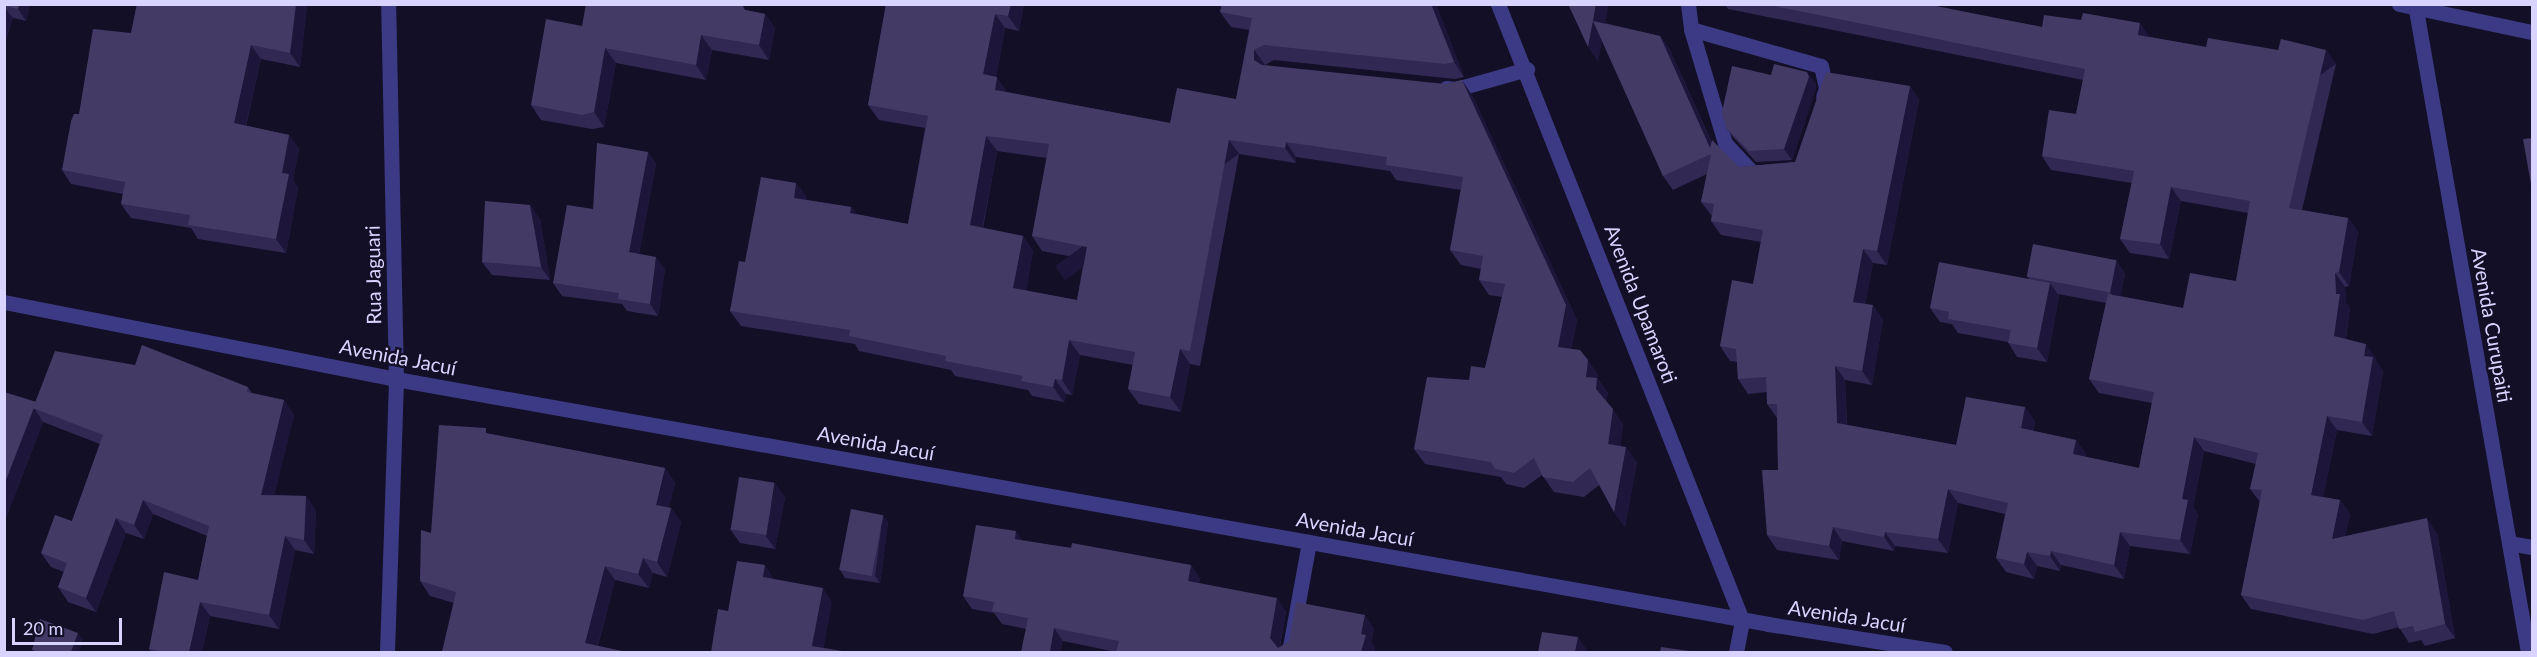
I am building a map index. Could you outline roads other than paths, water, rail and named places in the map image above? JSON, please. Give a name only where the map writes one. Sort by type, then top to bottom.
[{"type":"street","name":"Rua Jaguari","points":[[387,652],[396,379],[388,4]]},
{"type":"street","name":"Avenida Upamaroti","points":[[1498,4],[1527,69],[1742,620]]},
{"type":"street","points":[[1688,4],[1691,29],[1725,143],[1752,172],[1775,171]]},
{"type":"street","points":[[2399,4],[2532,32]]},
{"type":"street","name":"Avenida Curupaiti","points":[[2415,6],[2528,652]]},
{"type":"street","points":[[1691,29],[1821,66],[1826,88],[1819,108]]},
{"type":"street","points":[[1433,87],[1456,89],[1527,69]]},
{"type":"street","name":"Avenida Jacuí","points":[[4,302],[396,379],[1742,620],[1945,652]]},
{"type":"street","points":[[1290,652],[1309,542]]},
{"type":"street","points":[[2509,543],[2532,547]]},
{"type":"street","points":[[1736,652],[1742,620]]}]
